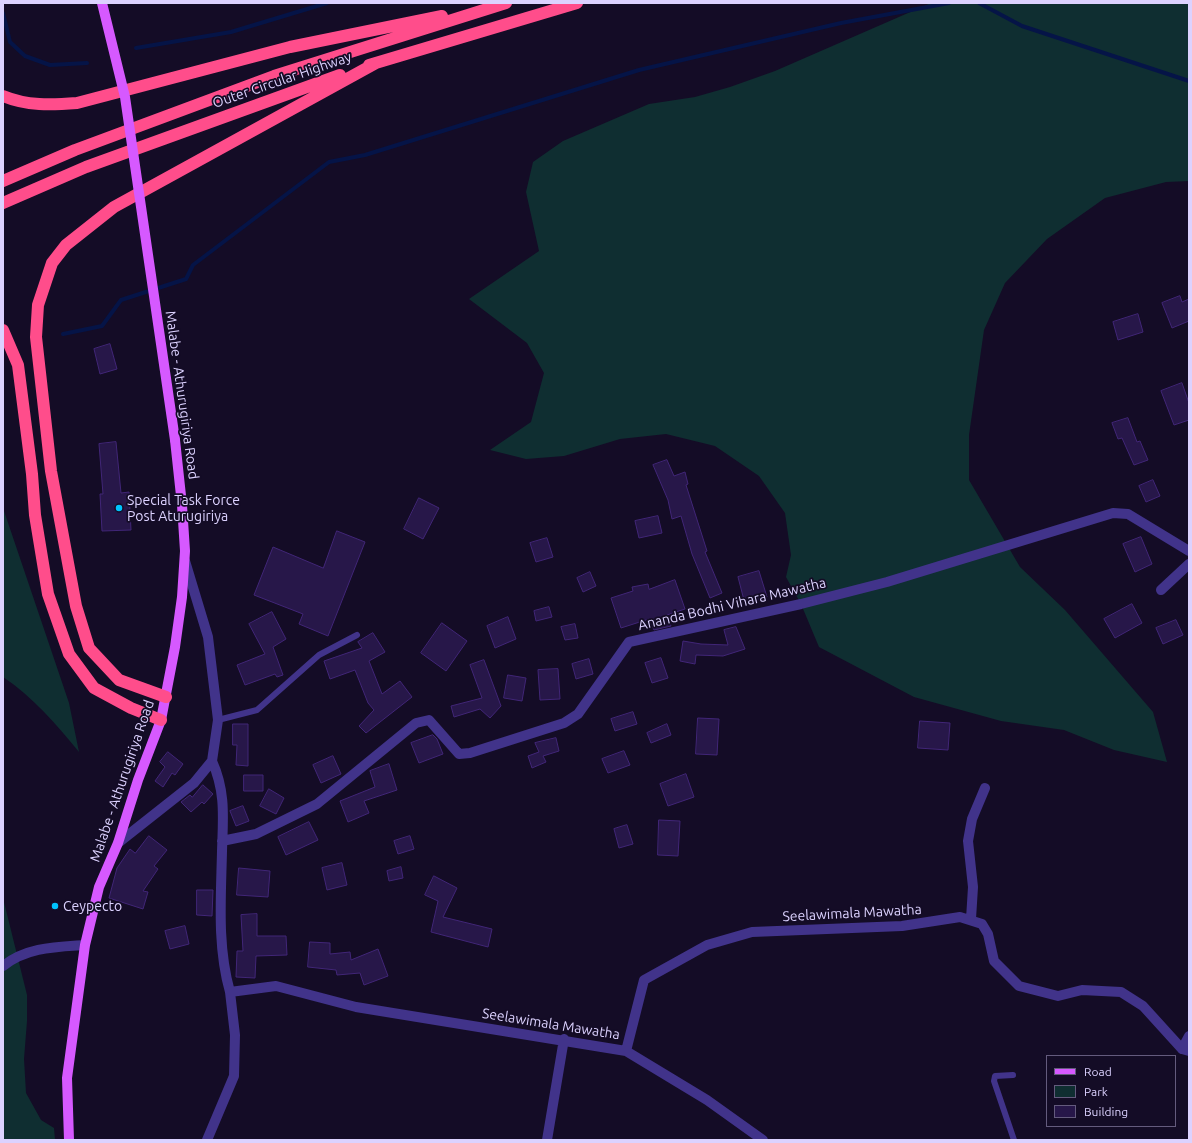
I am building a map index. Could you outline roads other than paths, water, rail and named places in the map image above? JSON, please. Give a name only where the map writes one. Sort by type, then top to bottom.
[{"type":"highway","points":[[3,96],[16,101],[43,105],[77,103],[290,47],[506,3]]},
{"type":"highway","name":"Outer Circular Highway","points":[[3,181],[75,150],[274,76],[506,3]]},
{"type":"highway","name":"Outer Circular Highway","points":[[3,203],[86,167],[376,63],[577,3]]},
{"type":"highway","points":[[166,697],[119,680],[89,648],[76,606],[50,463],[36,337],[38,305],[40,298],[52,263],[66,245],[114,207],[376,63]]},
{"type":"highway","points":[[3,330],[18,365],[32,474],[35,515],[48,594],[69,654],[94,688],[131,708],[161,720]]},
{"type":"main road","name":"Malabe - Athurugiriya Road","points":[[69,1140],[67,1078],[85,945],[99,887],[118,843],[138,780],[161,720],[182,597],[185,561],[182,504],[175,440],[125,97],[102,3]]},
{"type":"street","name":"Ananda Bodhi Vihara Mawatha","points":[[222,840],[256,834],[317,804],[416,723],[429,720],[459,754],[470,753],[564,723],[578,714],[629,642],[801,604],[887,582],[1113,513],[1128,514],[1189,551]]},
{"type":"street","points":[[118,843],[194,783],[212,761],[218,720],[208,637],[185,561]]},
{"type":"street","points":[[1161,590],[1189,564]]},
{"type":"street","points":[[207,1140],[234,1076],[235,1035],[220,929],[224,813],[218,775],[212,761]]},
{"type":"street","points":[[971,920],[973,887],[968,841],[972,819],[986,788]]},
{"type":"street","name":"Seelawimala Mawatha","points":[[230,992],[276,986],[356,1007],[626,1050],[644,980],[707,945],[752,932],[902,926],[960,917],[982,924],[988,934],[994,961],[1019,986],[1058,996],[1082,990],[1121,992],[1143,1006],[1185,1050]]},
{"type":"street","points":[[3,966],[11,960],[45,947],[85,945]]},
{"type":"street","points":[[1185,1050],[1189,1036]]},
{"type":"street","points":[[547,1140],[564,1039]]},
{"type":"street","points":[[626,1050],[707,1100],[763,1140]]},
{"type":"lane","points":[[218,720],[257,710],[319,655],[357,635]]},
{"type":"lane","points":[[1014,1076],[995,1076],[994,1081],[1014,1140]]},
{"type":"waterway","points":[[136,48],[231,32],[327,3]]},
{"type":"waterway","points":[[63,334],[102,326],[121,300],[186,279],[193,265],[329,162],[365,155],[639,70],[841,23],[949,3]]},
{"type":"waterway","points":[[979,3],[1022,26],[1189,81]]},
{"type":"waterway","points":[[3,13],[10,42],[25,56],[50,65],[87,63]]},
{"type":"place","name":"Special Task Force Post Aturugiriya","points":[[119,508]]},
{"type":"place","name":"Ceypecto","points":[[55,906]]}]
